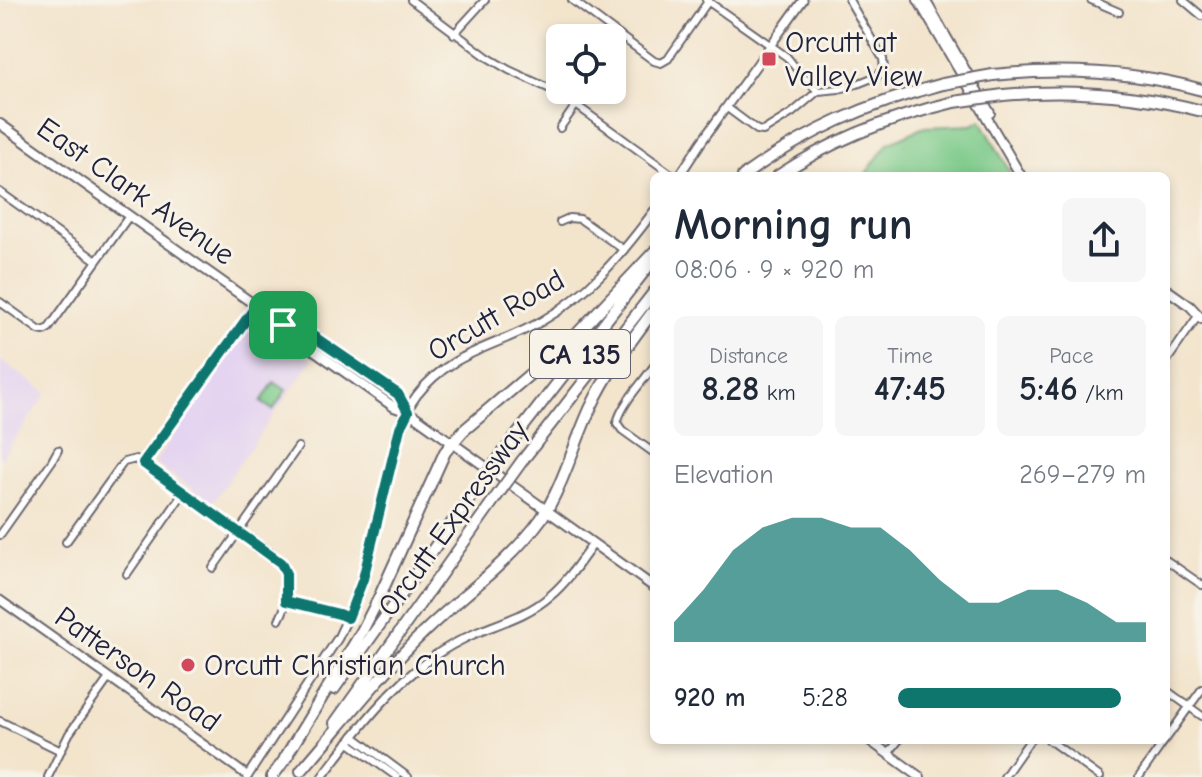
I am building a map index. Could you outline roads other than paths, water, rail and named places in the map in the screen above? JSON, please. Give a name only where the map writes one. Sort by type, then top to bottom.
[{"type":"highway","points":[[749,172],[828,124],[894,97],[943,84],[1028,72],[1099,72],[1202,90]]},
{"type":"highway","points":[[785,172],[866,130],[954,102],[1059,92],[1131,96],[1202,111]]},
{"type":"highway","points":[[285,758],[361,633],[452,442],[575,336],[650,256]]},
{"type":"highway","name":"Orcutt Expressway","points":[[272,777],[474,492],[650,265]]},
{"type":"highway","name":"Orcutt Expressway","points":[[299,774],[522,461],[650,297]]},
{"type":"highway","points":[[299,774],[407,649],[518,548],[547,510],[606,378],[650,316]]},
{"type":"main road","points":[[918,0],[1019,172]]},
{"type":"main road","points":[[925,0],[1025,172]]},
{"type":"main road","name":"East Clark Avenue","points":[[0,124],[394,407],[408,412],[452,442],[650,584]]},
{"type":"main road","points":[[1170,292],[1200,317]]},
{"type":"main road","points":[[1170,299],[1200,317]]},
{"type":"main road","points":[[874,744],[920,777]]},
{"type":"street","points":[[411,0],[487,57],[576,105],[671,172]]},
{"type":"street","points":[[454,34],[485,0]]},
{"type":"street","points":[[572,0],[654,61],[661,63],[668,59],[708,0],[787,57],[818,91]]},
{"type":"street","points":[[680,172],[803,0]]},
{"type":"street","points":[[726,107],[757,130],[763,131],[792,113],[818,91],[839,89],[877,76],[884,69],[883,59],[849,0]]},
{"type":"street","points":[[1091,0],[1119,12]]},
{"type":"street","points":[[1183,0],[1202,16]]},
{"type":"street","points":[[560,128],[576,105]]},
{"type":"street","points":[[0,192],[97,261]]},
{"type":"street","points":[[0,302],[39,330],[49,328],[129,216]]},
{"type":"street","name":"Orcutt Road","points":[[247,777],[348,618],[363,579],[400,428],[416,395],[452,362],[525,330],[556,312],[597,280],[650,216]]},
{"type":"street","points":[[560,222],[569,218],[580,219],[624,250]]},
{"type":"street","points":[[143,463],[256,306]]},
{"type":"street","points":[[1170,357],[1200,317]]},
{"type":"street","points":[[650,372],[618,417],[617,423],[650,450]]},
{"type":"street","points":[[213,568],[298,447]]},
{"type":"street","points":[[0,535],[58,450]]},
{"type":"street","points":[[66,542],[124,462],[136,459],[281,563],[286,574],[286,601],[279,620]]},
{"type":"street","points":[[127,574],[184,492]]},
{"type":"street","points":[[322,777],[390,691],[432,657],[549,598],[593,544]]},
{"type":"street","points":[[1170,563],[1202,585]]},
{"type":"street","name":"Patterson Road","points":[[0,600],[247,777]]},
{"type":"street","points":[[286,601],[348,618]]},
{"type":"street","points":[[48,777],[69,734],[109,678]]},
{"type":"street","points":[[1170,734],[1202,689]]},
{"type":"street","points":[[1170,693],[1202,716]]},
{"type":"street","points":[[0,721],[61,751]]},
{"type":"street","points":[[351,739],[397,777]]},
{"type":"street","points":[[351,739],[408,777]]},
{"type":"street","points":[[888,754],[896,744]]},
{"type":"street","points":[[1004,777],[1027,744]]},
{"type":"street","points":[[1055,744],[1100,777]]},
{"type":"street","points":[[1139,777],[1163,744]]},
{"type":"place","name":"Orcutt at Valley View","points":[[769,59]]},
{"type":"place","name":"Orcutt Christian Church","points":[[188,665]]}]
